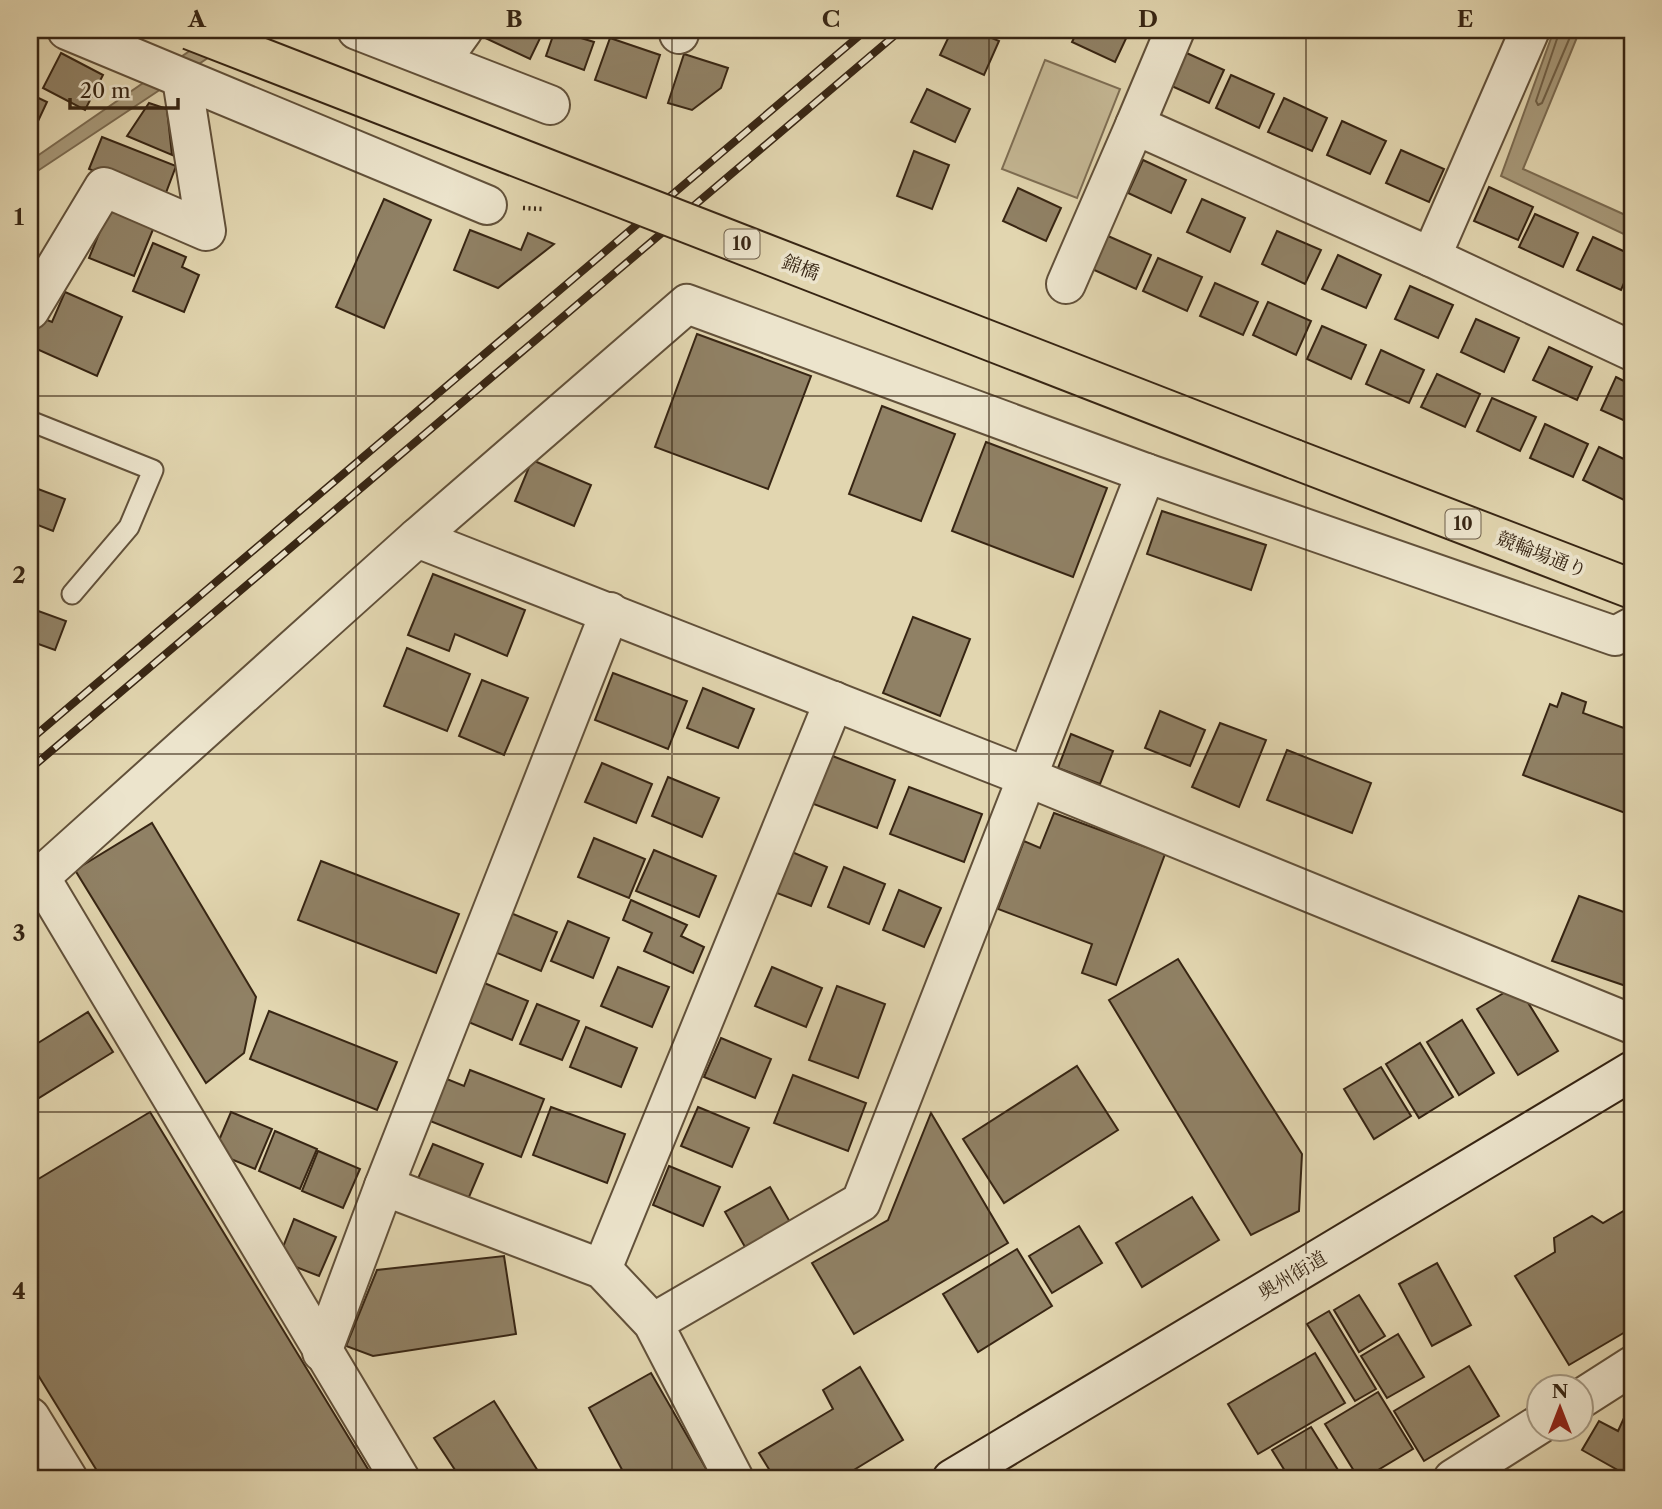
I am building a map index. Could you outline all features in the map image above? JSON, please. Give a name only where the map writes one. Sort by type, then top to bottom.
[{"type":"main road","name":"錦橋","points":[[190,30],[1294,459]]},
{"type":"main road","name":"競輪場通り","points":[[1294,459],[1632,589]]},
{"type":"street","points":[[67,30],[487,205]]},
{"type":"street","points":[[357,30],[550,105]]},
{"type":"street","points":[[440,62],[463,30]]},
{"type":"street","points":[[1066,284],[1175,30]]},
{"type":"street","points":[[1431,257],[1530,30]]},
{"type":"street","points":[[30,310],[104,187],[206,231],[182,79]]},
{"type":"street","points":[[1135,125],[1431,257],[1632,351]]},
{"type":"street","points":[[400,1479],[33,880],[417,538],[687,304],[1146,473],[1615,636],[1632,627]]},
{"type":"street","points":[[653,1323],[860,1202],[1146,473]]},
{"type":"street","points":[[417,538],[1027,777],[1632,1024]]},
{"type":"street","points":[[322,1352],[383,1186],[610,612]]},
{"type":"street","points":[[602,1269],[834,701]]},
{"type":"street","name":"奥州街道","points":[[951,1479],[1632,1071]]},
{"type":"street","points":[[383,1186],[602,1269],[653,1323],[734,1479]]},
{"type":"street","points":[[1596,1389],[1632,1366]]},
{"type":"street","points":[[30,1417],[68,1479]]},
{"type":"street","points":[[1452,1479],[1526,1432]]},
{"type":"lane","points":[[30,421],[153,470],[129,527],[72,594]]},
{"type":"path","points":[[487,205],[554,211]]},
{"type":"shaded area","points":[[1045,60],[1120,89],[1077,198],[1002,169]]},
{"type":"water","points":[[220,30],[250,30],[30,176],[30,161]]},
{"type":"water","points":[[1554,30],[1580,30],[1523,169],[1632,218],[1632,238],[1501,176]]},
{"type":"building","points":[[484,30],[544,30],[530,59],[481,36]]},
{"type":"building","points":[[555,30],[594,42],[584,70],[546,56]]},
{"type":"building","points":[[952,30],[973,30],[999,41],[984,75],[940,55]]},
{"type":"building","points":[[1078,30],[1130,30],[1115,62],[1072,42]]},
{"type":"building","points":[[610,38],[660,55],[646,98],[595,80]]},
{"type":"building","points":[[1180,50],[1224,70],[1209,103],[1165,83]]},
{"type":"building","points":[[61,53],[103,75],[85,110],[43,88]]},
{"type":"building","points":[[684,54],[728,68],[721,88],[692,110],[668,103]]},
{"type":"building","points":[[1231,75],[1274,94],[1259,128],[1216,108]]},
{"type":"building","points":[[927,89],[970,109],[955,142],[911,122]]},
{"type":"building","points":[[30,94],[47,102],[31,136],[30,135]]},
{"type":"building","points":[[1284,98],[1327,118],[1312,151],[1268,132]]},
{"type":"building","points":[[149,103],[167,109],[172,155],[127,136]]},
{"type":"building","points":[[1342,121],[1386,141],[1370,174],[1327,155]]},
{"type":"building","points":[[102,137],[176,166],[164,198],[89,169]]},
{"type":"building","points":[[1401,150],[1444,169],[1429,202],[1386,183]]},
{"type":"building","points":[[914,151],[949,165],[932,209],[897,196]]},
{"type":"building","points":[[1143,160],[1186,180],[1171,213],[1128,193]]},
{"type":"building","points":[[1489,187],[1533,207],[1518,240],[1474,221]]},
{"type":"building","points":[[1018,188],[1061,208],[1046,241],[1003,221]]},
{"type":"building","points":[[384,199],[431,220],[384,328],[336,307]]},
{"type":"building","points":[[1202,199],[1245,218],[1230,252],[1187,232]]},
{"type":"building","points":[[109,209],[154,227],[134,276],[89,258]]},
{"type":"building","points":[[1535,214],[1578,233],[1563,267],[1519,247]]},
{"type":"building","points":[[470,230],[521,250],[528,233],[554,244],[498,288],[454,270]]},
{"type":"building","points":[[1277,231],[1321,250],[1305,284],[1262,264]]},
{"type":"building","points":[[1108,236],[1151,255],[1136,289],[1092,269]]},
{"type":"building","points":[[1593,237],[1632,255],[1632,265],[1621,290],[1577,270]]},
{"type":"building","points":[[153,243],[186,257],[182,267],[199,275],[184,312],[133,291]]},
{"type":"building","points":[[1338,255],[1381,275],[1366,308],[1322,289]]},
{"type":"building","points":[[1158,258],[1202,277],[1187,311],[1143,291]]},
{"type":"building","points":[[1215,283],[1258,302],[1243,335],[1200,316]]},
{"type":"building","points":[[1410,286],[1453,305],[1438,338],[1395,319]]},
{"type":"building","points":[[65,292],[122,317],[97,376],[30,346],[42,318],[52,322]]},
{"type":"building","points":[[1268,302],[1311,321],[1296,355],[1253,335]]},
{"type":"building","points":[[1476,319],[1519,338],[1504,372],[1461,352]]},
{"type":"building","points":[[1322,326],[1366,345],[1351,379],[1307,359]]},
{"type":"building","points":[[697,334],[811,376],[768,489],[655,447]]},
{"type":"building","points":[[1549,347],[1592,367],[1577,400],[1533,380]]},
{"type":"building","points":[[1381,350],[1424,370],[1409,403],[1366,384]]},
{"type":"building","points":[[1437,374],[1480,394],[1465,427],[1421,407]]},
{"type":"building","points":[[1616,377],[1632,385],[1632,424],[1601,410]]},
{"type":"building","points":[[1492,398],[1536,417],[1520,451],[1477,431]]},
{"type":"building","points":[[882,406],[955,434],[921,521],[849,494]]},
{"type":"building","points":[[1545,424],[1588,444],[1573,477],[1530,458]]},
{"type":"building","points":[[986,442],[1107,488],[1073,577],[952,531]]},
{"type":"building","points":[[1599,447],[1632,463],[1632,487],[1626,501],[1583,480]]},
{"type":"building","points":[[532,460],[591,485],[574,526],[515,501]]},
{"type":"building","points":[[30,486],[65,499],[53,531],[38,525],[30,545]]},
{"type":"building","points":[[1162,511],[1266,545],[1251,590],[1147,554]]},
{"type":"building","points":[[433,574],[525,610],[507,656],[455,634],[449,651],[408,635]]},
{"type":"building","points":[[30,608],[66,621],[55,650],[30,641]]},
{"type":"building","points":[[913,617],[970,639],[940,716],[883,693]]},
{"type":"building","points":[[407,648],[470,674],[447,731],[384,706]]},
{"type":"building","points":[[613,673],[687,701],[668,749],[595,720]]},
{"type":"building","points":[[482,680],[528,698],[504,755],[459,736]]},
{"type":"building","points":[[703,688],[754,709],[738,748],[687,728]]},
{"type":"building","points":[[1562,693],[1586,702],[1583,713],[1632,731],[1632,803],[1628,814],[1523,775],[1550,704],[1557,707]]},
{"type":"building","points":[[1160,711],[1205,730],[1190,766],[1145,748]]},
{"type":"building","points":[[1220,723],[1266,740],[1239,807],[1192,787]]},
{"type":"building","points":[[1071,734],[1113,751],[1100,784],[1058,768]]},
{"type":"building","points":[[1287,750],[1371,783],[1352,833],[1267,800]]},
{"type":"building","points":[[822,752],[895,780],[877,828],[803,800]]},
{"type":"building","points":[[602,763],[652,784],[636,823],[585,802]]},
{"type":"building","points":[[668,777],[719,798],[702,837],[652,816]]},
{"type":"building","points":[[909,787],[982,814],[964,862],[890,834]]},
{"type":"building","points":[[1054,813],[1165,854],[1116,985],[1082,973],[1092,944],[998,909],[1024,841],[1040,848]]},
{"type":"building","points":[[152,823],[256,997],[244,1053],[206,1083],[75,870]]},
{"type":"building","points":[[594,838],[645,859],[629,898],[578,877]]},
{"type":"building","points":[[785,849],[827,867],[811,906],[769,890]]},
{"type":"building","points":[[654,850],[716,876],[699,917],[636,891]]},
{"type":"building","points":[[321,861],[459,914],[436,973],[298,920]]},
{"type":"building","points":[[844,867],[885,884],[869,924],[828,907]]},
{"type":"building","points":[[899,890],[941,908],[924,947],[883,930]]},
{"type":"building","points":[[1579,896],[1632,915],[1632,988],[1552,961]]},
{"type":"building","points":[[631,900],[687,925],[681,936],[704,947],[693,973],[644,951],[652,933],[623,920]]},
{"type":"building","points":[[506,911],[557,932],[541,971],[490,950]]},
{"type":"building","points":[[568,921],[609,938],[593,978],[551,961]]},
{"type":"building","points":[[1178,959],[1302,1154],[1299,1211],[1251,1235],[1109,1000]]},
{"type":"building","points":[[618,967],[669,987],[652,1027],[601,1006]]},
{"type":"building","points":[[772,967],[822,988],[806,1027],[755,1006]]},
{"type":"building","points":[[477,980],[528,1001],[512,1040],[461,1019]]},
{"type":"building","points":[[1517,985],[1558,1051],[1518,1075],[1477,1009]]},
{"type":"building","points":[[837,986],[885,1004],[858,1078],[809,1060]]},
{"type":"building","points":[[537,1004],[579,1021],[562,1060],[520,1044]]},
{"type":"building","points":[[269,1011],[397,1062],[377,1110],[250,1059]]},
{"type":"building","points":[[88,1012],[113,1052],[34,1101],[30,1094],[30,1048]]},
{"type":"building","points":[[1462,1020],[1494,1073],[1459,1095],[1427,1042]]},
{"type":"building","points":[[586,1027],[637,1048],[621,1087],[570,1067]]},
{"type":"building","points":[[721,1038],[771,1059],[755,1098],[704,1077]]},
{"type":"building","points":[[1420,1043],[1453,1097],[1419,1118],[1386,1064]]},
{"type":"building","points":[[1077,1066],[1118,1130],[1004,1203],[963,1139]]},
{"type":"building","points":[[1381,1067],[1411,1116],[1374,1139],[1344,1089]]},
{"type":"building","points":[[470,1070],[544,1099],[521,1157],[425,1119],[442,1077],[464,1086]]},
{"type":"building","points":[[793,1075],[866,1103],[848,1151],[774,1123]]},
{"type":"building","points":[[551,1107],[625,1134],[607,1183],[533,1155]]},
{"type":"building","points":[[698,1107],[749,1128],[732,1167],[681,1146]]},
{"type":"building","points":[[150,1112],[374,1479],[102,1479],[30,1362],[30,1184]]},
{"type":"building","points":[[231,1112],[272,1129],[255,1169],[214,1152]]},
{"type":"building","points":[[931,1113],[1008,1243],[854,1334],[812,1263],[888,1220]]},
{"type":"building","points":[[275,1131],[317,1149],[300,1189],[259,1171]]},
{"type":"building","points":[[433,1144],[483,1164],[466,1204],[416,1183]]},
{"type":"building","points":[[318,1151],[360,1169],[343,1208],[302,1191]]},
{"type":"building","points":[[669,1166],[720,1187],[703,1226],[653,1205]]},
{"type":"building","points":[[770,1187],[790,1222],[745,1247],[725,1212]]},
{"type":"building","points":[[1192,1197],[1219,1240],[1142,1287],[1116,1243]]},
{"type":"building","points":[[1632,1206],[1632,1328],[1569,1365],[1515,1276],[1555,1252],[1554,1238],[1592,1216],[1603,1223]]},
{"type":"building","points":[[294,1219],[336,1237],[319,1276],[278,1260]]},
{"type":"building","points":[[1079,1226],[1102,1263],[1052,1293],[1029,1256]]},
{"type":"building","points":[[1017,1249],[1052,1306],[978,1352],[943,1294]]},
{"type":"building","points":[[504,1256],[516,1334],[373,1356],[346,1346],[377,1270]]},
{"type":"building","points":[[1437,1263],[1471,1325],[1432,1346],[1399,1284]]},
{"type":"building","points":[[1359,1295],[1385,1336],[1359,1352],[1334,1310]]},
{"type":"building","points":[[1329,1311],[1376,1389],[1355,1401],[1307,1324]]},
{"type":"building","points":[[1398,1334],[1424,1377],[1387,1398],[1361,1356]]},
{"type":"building","points":[[1315,1353],[1345,1403],[1258,1454],[1228,1404]]},
{"type":"building","points":[[1469,1366],[1499,1416],[1424,1461],[1394,1411]]},
{"type":"building","points":[[860,1367],[903,1440],[839,1479],[775,1479],[759,1453],[833,1409],[823,1390]]},
{"type":"building","points":[[651,1373],[712,1479],[627,1479],[589,1408]]},
{"type":"building","points":[[1378,1392],[1413,1449],[1359,1479],[1325,1424]]},
{"type":"building","points":[[494,1401],[543,1479],[461,1479],[434,1438]]},
{"type":"building","points":[[1624,1418],[1632,1423],[1632,1478],[1582,1450],[1587,1442],[1596,1442],[1596,1426],[1599,1421],[1618,1431]]},
{"type":"building","points":[[1311,1427],[1338,1470],[1323,1479],[1290,1479],[1272,1450]]},
{"type":"building","points":[[30,1456],[44,1479],[30,1479]]},
{"type":"railway","points":[[30,740],[866,30]]},
{"type":"railway","points":[[30,769],[901,30]]}]
